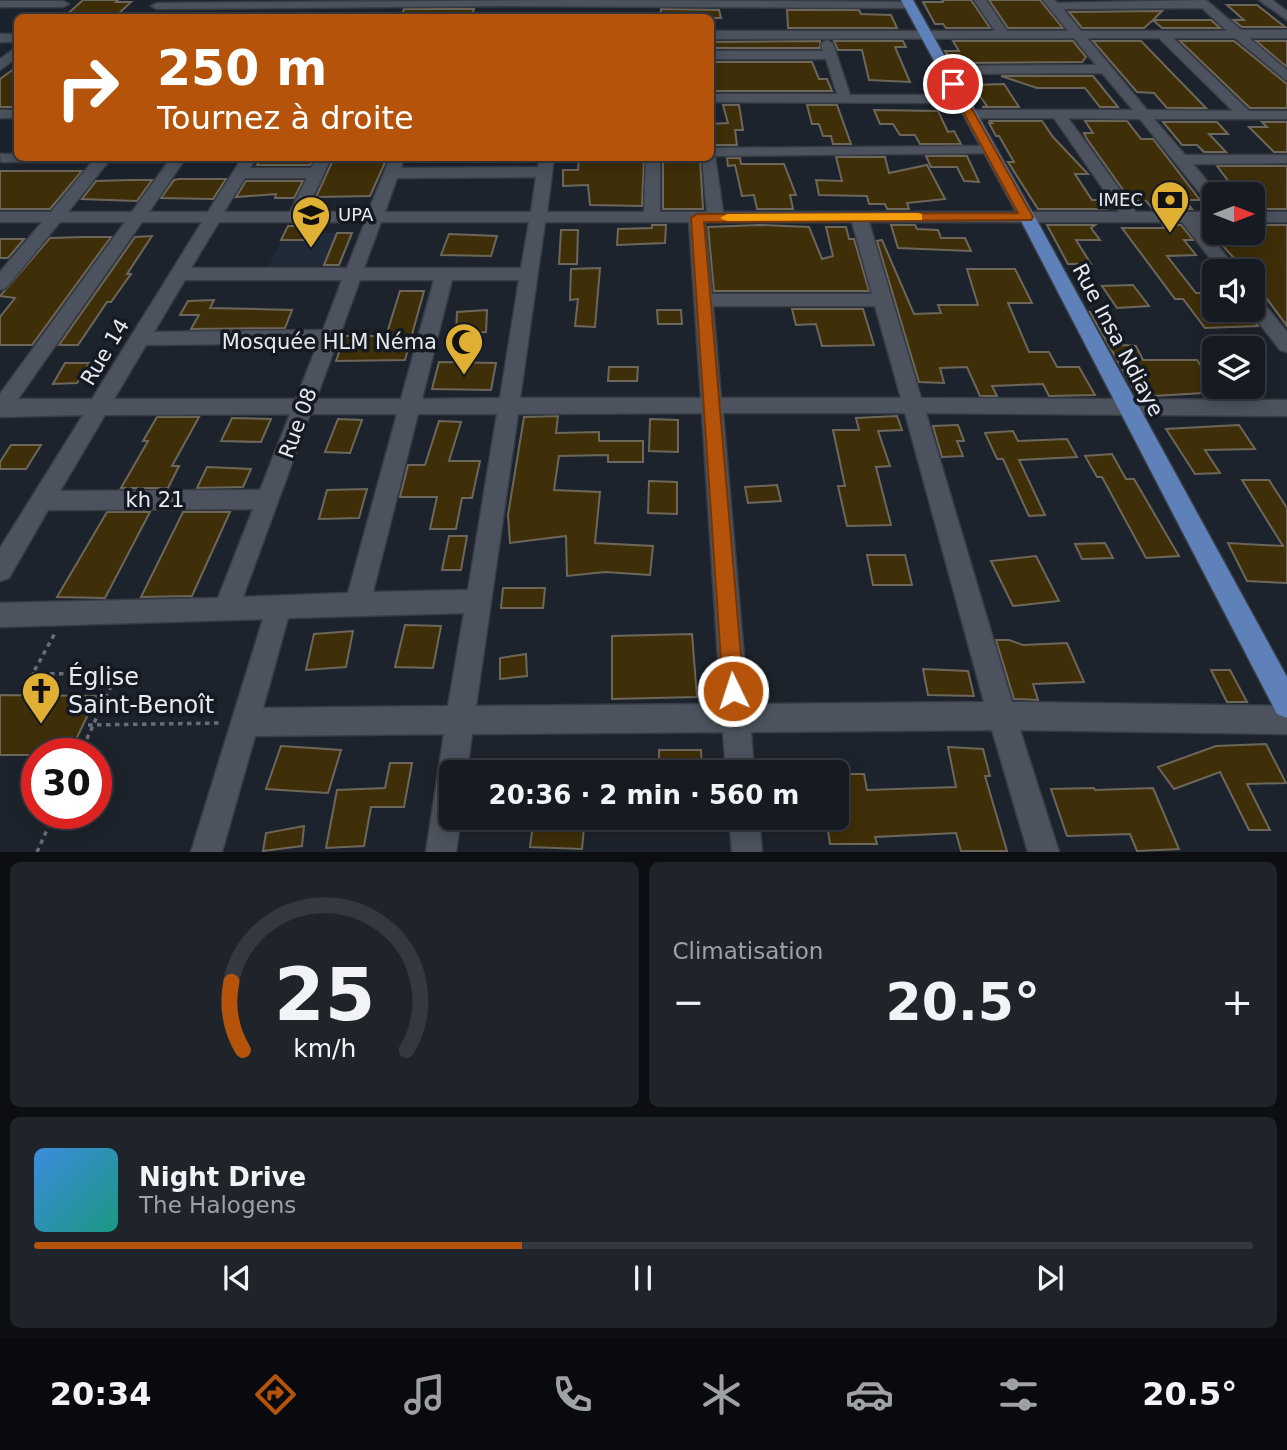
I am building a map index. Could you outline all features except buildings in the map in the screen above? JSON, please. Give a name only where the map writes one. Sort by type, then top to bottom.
[{"type":"main road","name":"Rue Insa Ndiaye","points":[[908,3],[1027,217],[1287,704]]},
{"type":"street","points":[[980,0],[1005,36]]},
{"type":"street","points":[[1265,0],[1287,17]]},
{"type":"street","points":[[0,4],[66,2]]},
{"type":"street","points":[[157,6],[582,2],[620,11],[688,3],[704,11],[908,3]]},
{"type":"street","points":[[1051,3],[1202,2],[1286,76]]},
{"type":"street","points":[[1051,3],[1202,185]]},
{"type":"street","points":[[714,35],[1287,34]]},
{"type":"street","points":[[824,35],[845,99]]},
{"type":"street","points":[[1163,35],[1244,114]]},
{"type":"street","points":[[0,66],[14,54]]},
{"type":"street","points":[[714,55],[831,55]]},
{"type":"street","points":[[945,70],[1104,69]]},
{"type":"street","points":[[714,97],[845,99],[1058,114],[1287,115]]},
{"type":"street","points":[[1058,114],[1131,217]]},
{"type":"street","points":[[1,158],[14,145]]},
{"type":"street","points":[[714,152],[989,150]]},
{"type":"street","points":[[1181,159],[1287,159]]},
{"type":"street","points":[[4,275],[102,161]]},
{"type":"street","points":[[1,408],[177,161]]},
{"type":"street","points":[[295,218],[323,161]]},
{"type":"street","points":[[652,218],[653,161]]},
{"type":"street","points":[[709,161],[705,300],[739,760]]},
{"type":"street","points":[[245,165],[317,173]]},
{"type":"street","name":"Rue 14","points":[[0,570],[245,165]]},
{"type":"street","points":[[394,165],[546,165],[454,760]]},
{"type":"street","name":"Rue 08","points":[[226,610],[394,165]]},
{"type":"street","points":[[859,217],[1002,716],[1044,852]]},
{"type":"street","points":[[1187,217],[1220,259]]},
{"type":"street","points":[[0,218],[1202,217]]},
{"type":"street","points":[[1265,217],[1287,217]]},
{"type":"street","points":[[178,274],[529,274]]},
{"type":"street","points":[[358,602],[444,275]]},
{"type":"street","points":[[705,300],[883,300]]},
{"type":"street","points":[[1265,317],[1287,345]]},
{"type":"street","points":[[139,338],[330,337]]},
{"type":"street","points":[[1,408],[1127,405],[1287,408]]},
{"type":"street","name":"kh 21","points":[[41,501],[270,499]]},
{"type":"street","points":[[0,615],[226,610],[358,602],[480,601]]},
{"type":"street","points":[[206,852],[279,607]]},
{"type":"street","points":[[243,722],[1002,716],[1287,720]]},
{"type":"street","points":[[441,852],[444,830]]},
{"type":"street","points":[[745,830],[747,852]]},
{"type":"path","points":[[26,686],[52,636],[72,615]]},
{"type":"path","points":[[32,674],[117,673],[88,738]]},
{"type":"path","points":[[88,725],[243,722]]},
{"type":"path","points":[[37,852],[47,829]]},
{"type":"shaded area","name":"UPA","points":[[288,226],[310,226],[308,233],[352,233],[339,265],[269,266]]},
{"type":"slow traffic","points":[[727,218],[918,217]]},
{"type":"place","name":"IMEC","points":[[1170,234]]},
{"type":"place","name":"UPA","points":[[311,249]]},
{"type":"place","name":"Mosquée HLM Néma","points":[[464,376]]},
{"type":"place","name":"Église Saint-Benoît","points":[[41,725]]},
{"type":"route","points":[[733,691],[697,218],[1027,217],[953,84]]}]
